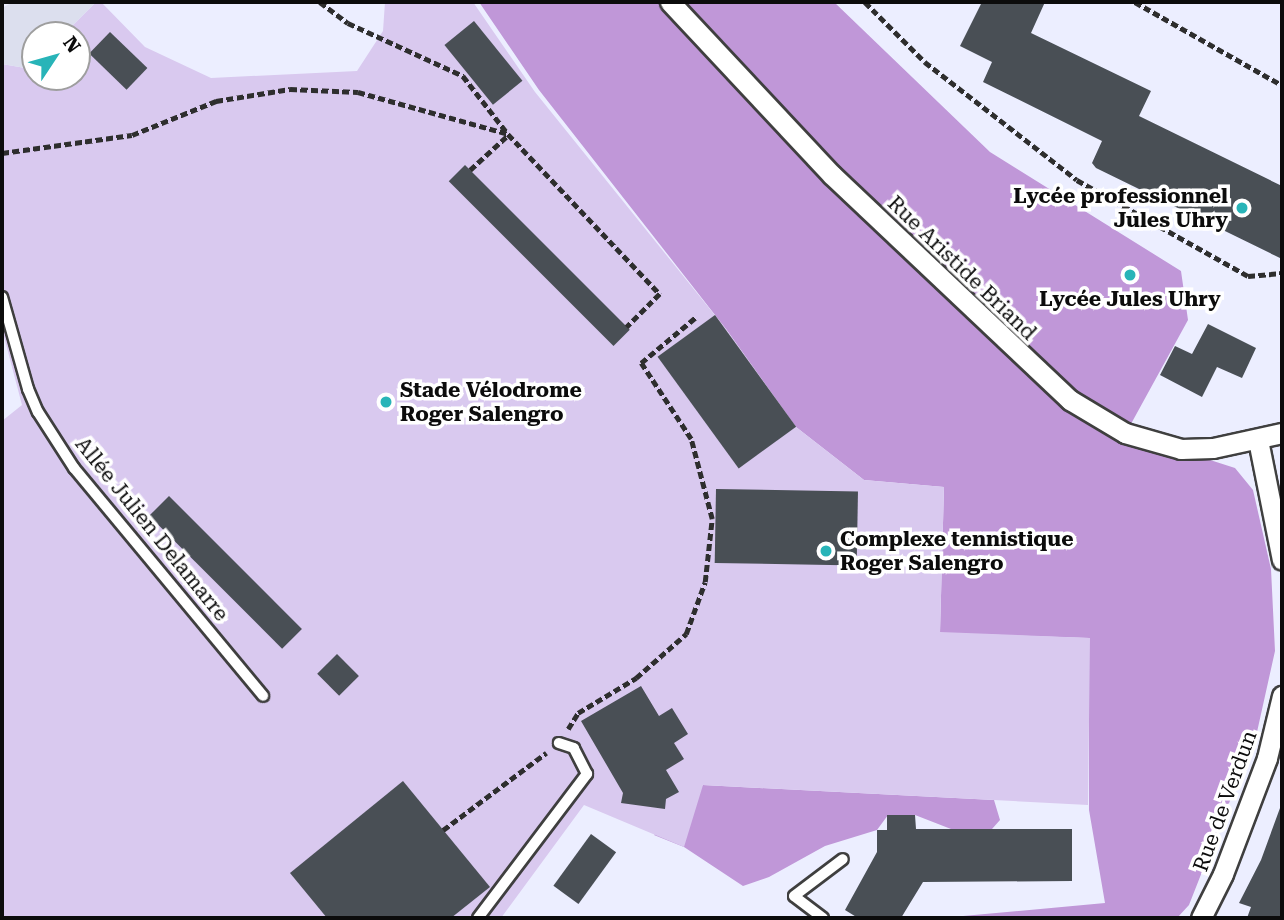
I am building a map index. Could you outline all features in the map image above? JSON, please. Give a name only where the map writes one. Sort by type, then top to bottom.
[{"type":"street","name":"Rue Aristide Briand","points":[[670,2],[832,176],[1070,400],[1114,428],[1166,446],[1213,449],[1282,432]]},
{"type":"street","points":[[1258,440],[1282,560]]},
{"type":"street","name":"Rue de Verdun","points":[[1201,918],[1223,874],[1267,758],[1282,696]]},
{"type":"lane","name":"Allée Julien Delamarre","points":[[2,297],[27,389],[38,412],[74,468],[263,696]]},
{"type":"lane","points":[[478,918],[587,774],[574,748],[559,743]]},
{"type":"lane","points":[[822,918],[794,897],[843,859]]},
{"type":"path","points":[[320,2],[348,23],[463,76],[508,134],[660,294],[627,327]]},
{"type":"path","points":[[865,2],[925,62],[1077,180],[1248,276],[1282,273]]},
{"type":"path","points":[[1135,2],[1282,85]]},
{"type":"path","points":[[2,153],[132,135],[216,101],[290,89],[358,92],[508,134]]},
{"type":"path","points":[[470,170],[508,134]]},
{"type":"path","points":[[443,830],[559,743],[578,713],[636,678],[686,634],[705,582],[712,519],[691,439],[641,362],[696,317]]},
{"type":"shaded area","points":[[13,2],[96,2],[77,21],[21,21],[21,67],[2,64],[2,8]]},
{"type":"shaded area","points":[[96,2],[101,2],[145,47],[211,78],[357,71],[383,31],[385,2],[473,2],[535,92],[726,329],[796,427],[864,480],[944,487],[940,632],[1090,638],[1088,805],[703,785],[684,847],[584,805],[501,918],[2,918],[2,421],[22,405],[2,329],[2,64],[21,67],[21,91],[91,91],[91,21],[77,21]]},
{"type":"shaded area","points":[[479,2],[834,2],[990,152],[1181,271],[1188,320],[1126,433],[1235,468],[1253,490],[1271,569],[1275,651],[1257,732],[1189,905],[1177,918],[941,918],[1105,903],[1089,810],[1089,638],[940,633],[944,487],[864,480],[796,427],[726,329],[539,90]]},
{"type":"shaded area","points":[[703,785],[994,800],[1000,820],[992,829],[951,829],[915,815],[888,815],[877,830],[825,846],[769,877],[743,886],[684,847],[654,835]]},
{"type":"building","points":[[982,2],[1045,2],[1031,33],[1151,91],[1139,116],[1282,186],[1282,259],[1096,168],[1092,163],[1102,141],[983,82],[992,62],[960,46]]},
{"type":"building","points":[[474,21],[522,81],[493,105],[444,45]]},
{"type":"building","points":[[110,32],[147,68],[127,90],[91,55],[91,52]]},
{"type":"building","points":[[465,165],[630,330],[613,346],[449,181]]},
{"type":"building","points":[[715,315],[796,427],[739,468],[658,357]]},
{"type":"building","points":[[1208,324],[1256,348],[1242,378],[1217,367],[1202,397],[1160,375],[1175,346],[1192,354]]},
{"type":"building","points":[[716,489],[858,491],[857,565],[715,563]]},
{"type":"building","points":[[169,496],[302,629],[282,649],[149,516]]},
{"type":"building","points":[[337,654],[359,676],[339,696],[317,674]]},
{"type":"building","points":[[641,686],[659,716],[672,708],[688,734],[674,743],[684,759],[666,770],[679,792],[666,799],[665,809],[621,803],[623,793],[581,721]]},
{"type":"building","points":[[403,781],[490,887],[451,918],[327,918],[290,873]]},
{"type":"building","points":[[1280,808],[1282,918],[1247,918],[1251,907],[1239,903],[1261,860]]},
{"type":"building","points":[[887,815],[915,815],[916,829],[1072,829],[1072,881],[923,882],[901,918],[858,918],[845,910],[877,852],[877,830],[887,830]]},
{"type":"building","points":[[591,834],[616,852],[578,904],[553,886]]},
{"type":"place","name":"Lycée professionnel Jules Uhry","points":[[1242,208]]},
{"type":"place","name":"Lycée Jules Uhry","points":[[1130,275]]},
{"type":"place","name":"Stade Vélodrome Roger Salengro","points":[[386,402]]},
{"type":"place","name":"Complexe tennistique Roger Salengro","points":[[826,551]]}]
